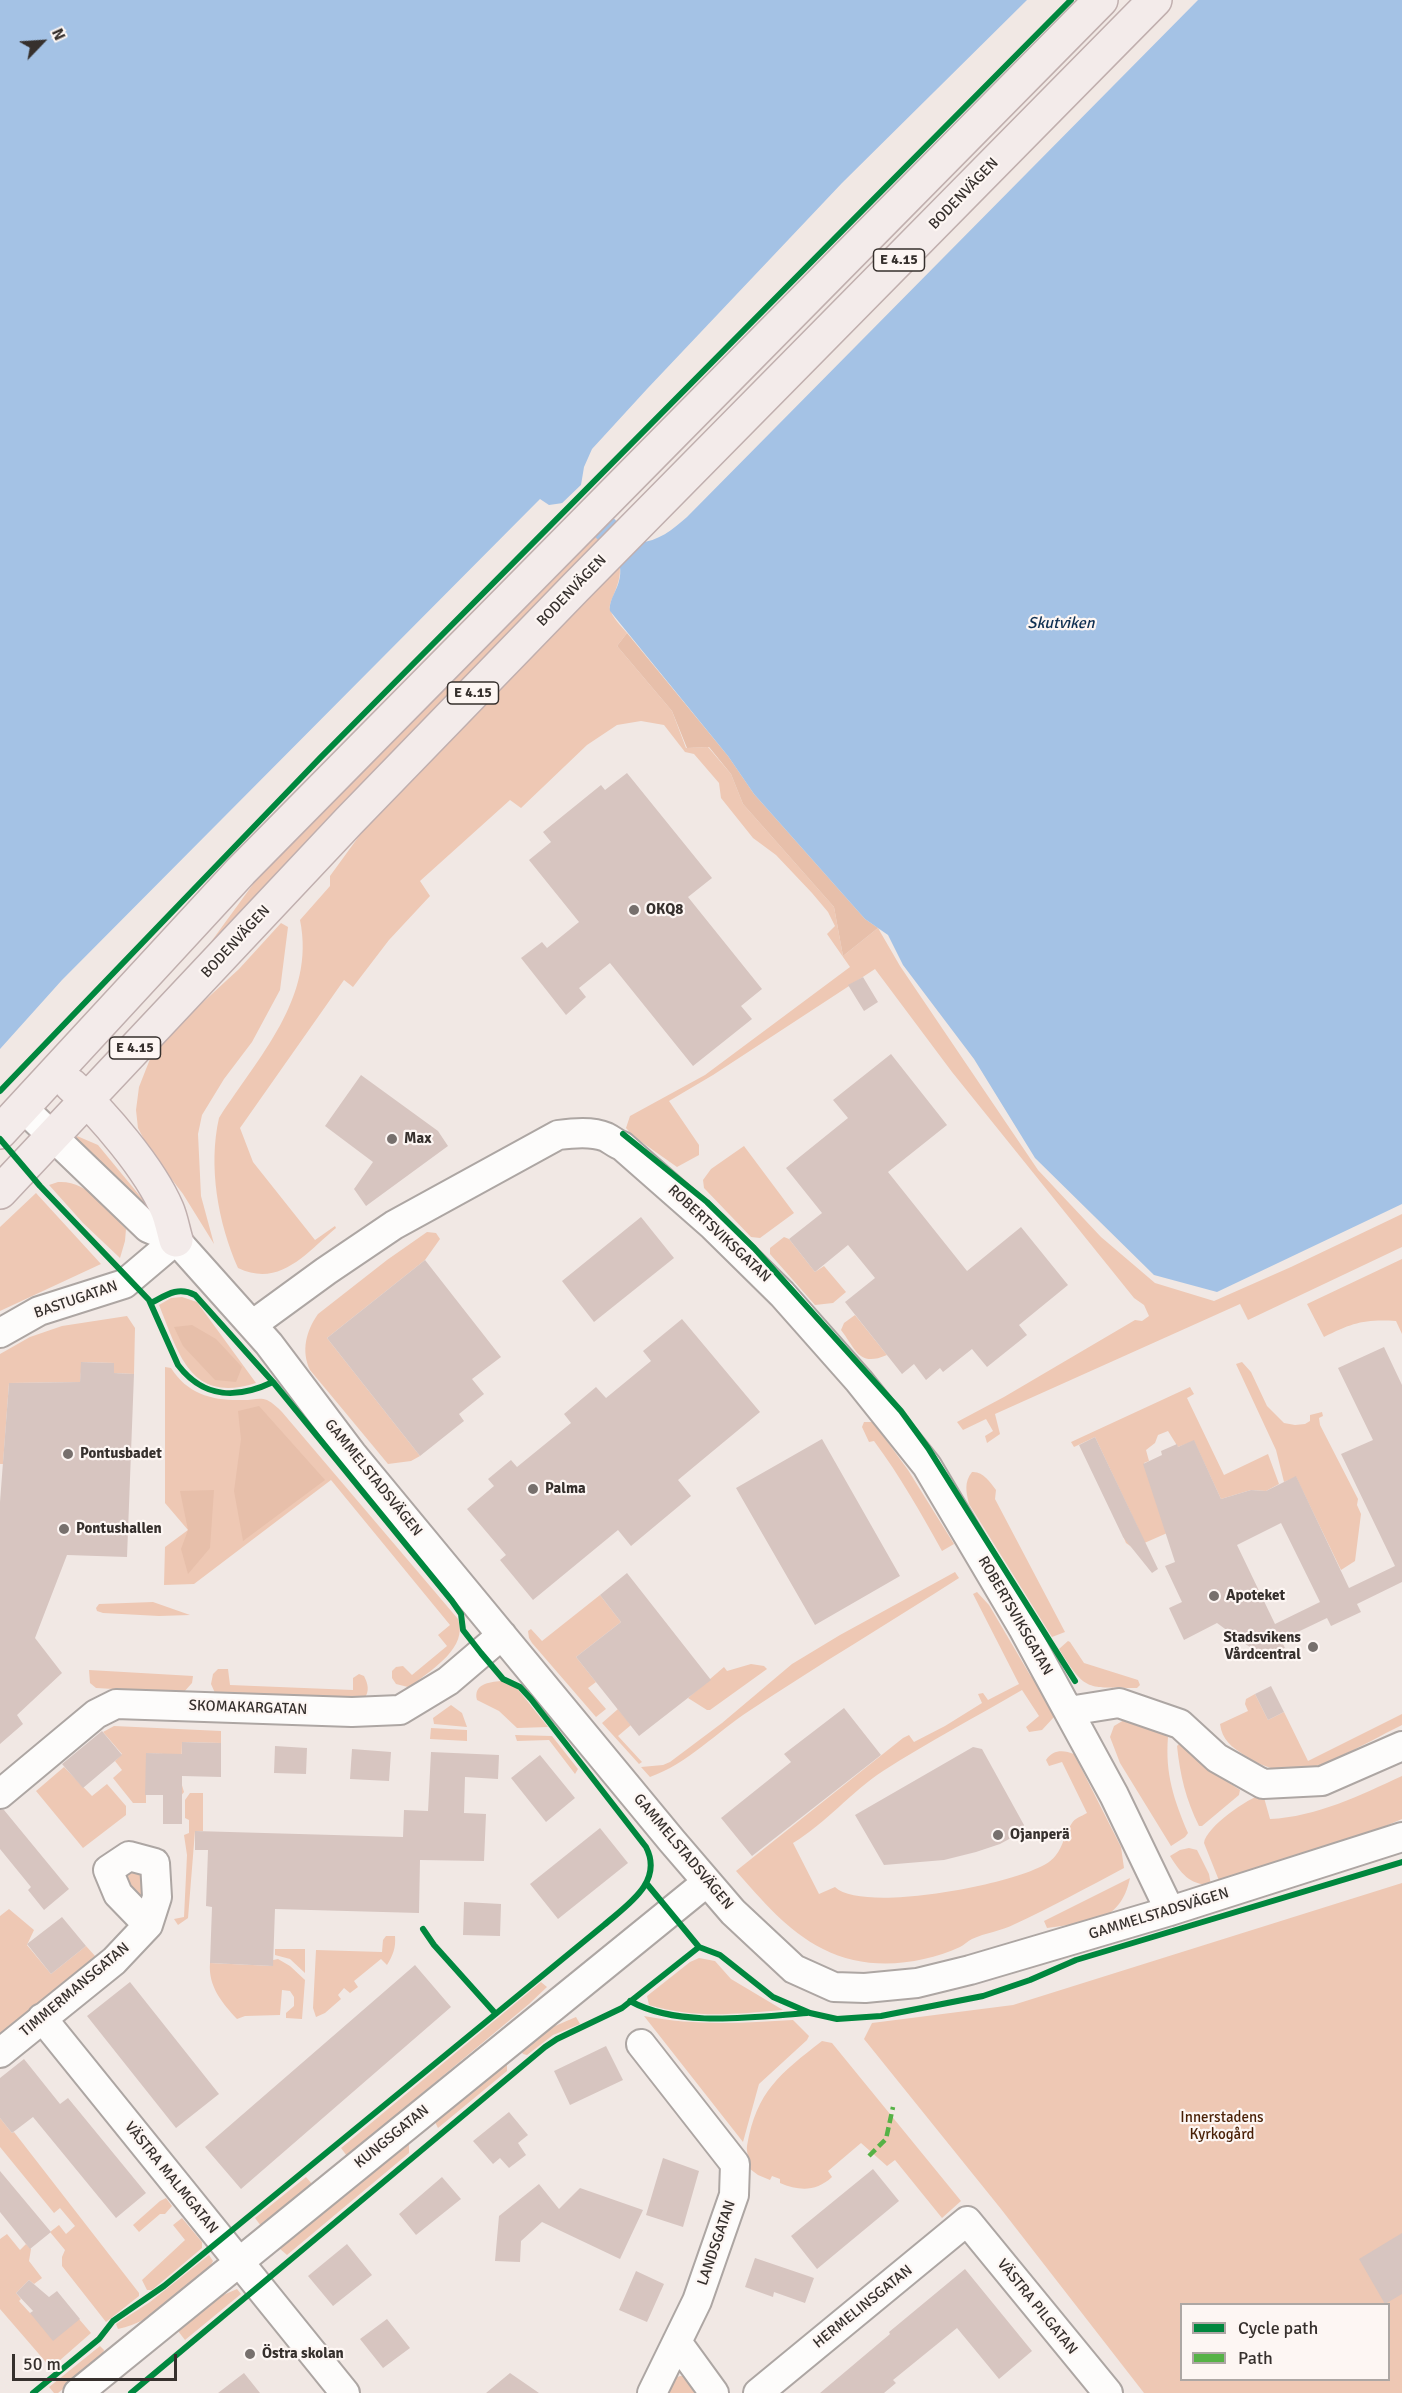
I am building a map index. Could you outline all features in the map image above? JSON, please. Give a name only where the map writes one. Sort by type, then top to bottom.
[{"type":"main road","name":"E 4.15","points":[[0,1132],[241,871],[1101,0]]},
{"type":"main road","name":"BODENVÄGEN","points":[[0,1192],[349,821],[1155,0]]},
{"type":"main road","points":[[56,1070],[104,1117],[154,1184],[168,1209],[176,1240]]},
{"type":"street","points":[[22,1107],[148,1228],[176,1240]]},
{"type":"street","name":"ROBERTSVIKSGATAN","points":[[252,1325],[326,1271],[394,1226],[558,1135],[583,1133],[607,1138],[622,1146],[680,1196],[782,1294],[927,1466],[1005,1596],[1069,1711],[1114,1795],[1170,1911]]},
{"type":"street","name":"GAMMELSTADSVÄGEN","points":[[176,1240],[252,1325],[352,1454],[707,1882],[733,1912],[794,1969],[834,1987],[865,1988],[917,1983],[970,1970],[1170,1911],[1402,1838]]},
{"type":"street","name":"BASTUGATAN","points":[[0,1333],[39,1311],[124,1284],[176,1240]]},
{"type":"street","name":"SKOMAKARGATAN","points":[[0,1794],[96,1714],[116,1704],[352,1712],[400,1710],[448,1681],[502,1635]]},
{"type":"street","points":[[1069,1711],[1119,1703],[1180,1724],[1217,1758],[1263,1784],[1322,1780],[1402,1746]]},
{"type":"street","name":"KUNGSGATAN","points":[[78,2393],[707,1882]]},
{"type":"street","name":"TIMMERMANSGATAN","points":[[0,2054],[114,1961],[148,1925]]},
{"type":"street","name":"VÄSTRA MALMGATAN","points":[[42,2018],[345,2393]]},
{"type":"street","name":"LANDSGATAN","points":[[641,2044],[735,2164],[734,2195],[698,2301],[652,2393]]},
{"type":"street","name":"HERMELINSGATAN","points":[[758,2393],[967,2221]]},
{"type":"street","name":"VÄSTRA PILGATAN","points":[[967,2221],[1108,2393]]},
{"type":"street","points":[[677,2342],[714,2393]]},
{"type":"green space","points":[[593,534],[601,542],[212,950],[208,946],[259,876]]},
{"type":"green space","points":[[619,562],[618,584],[610,609],[627,633],[617,646],[672,711],[686,748],[708,747],[731,774],[743,804],[834,907],[843,956],[878,928],[900,966],[1038,1170],[1101,1237],[1155,1283],[1214,1301],[1402,1214],[1402,1247],[1248,1320],[1240,1304],[995,1414],[1000,1434],[987,1443],[985,1436],[993,1431],[986,1419],[963,1430],[957,1422],[1135,1320],[1142,1321],[1149,1316],[1144,1305],[1134,1298],[952,1072],[875,969],[713,1075],[669,1101],[699,1145],[699,1155],[677,1167],[633,1136],[626,1128],[630,1116],[705,1075],[850,967],[827,934],[835,926],[828,912],[776,855],[753,838],[721,798],[719,783],[694,754],[685,752],[664,725],[641,721],[617,725],[587,745],[521,808],[510,800],[420,881],[430,896],[389,940],[353,987],[344,980],[240,1128],[253,1162],[315,1240],[335,1226],[336,1228],[303,1257],[280,1271],[267,1274],[253,1273],[238,1268],[225,1232],[217,1194],[215,1155],[219,1118],[266,1049],[292,1001],[300,975],[303,948],[300,920],[330,886],[330,876],[362,832]]},
{"type":"green space","points":[[281,923],[288,927],[280,990],[252,1042],[224,1079],[202,1115],[198,1134],[201,1196],[214,1244],[183,1194],[150,1151],[138,1128],[136,1110],[139,1087],[150,1059],[163,1039],[239,969]]},
{"type":"green space","points":[[77,1136],[98,1145],[154,1213],[151,1215],[76,1141]]},
{"type":"green space","points":[[744,1146],[794,1213],[760,1238],[751,1237],[704,1188],[703,1180],[711,1169]]},
{"type":"green space","points":[[58,1182],[79,1186],[88,1191],[126,1229],[120,1258],[83,1223],[49,1185]]},
{"type":"green space","points":[[36,1193],[101,1264],[0,1311],[0,1227]]},
{"type":"green space","points":[[427,1232],[436,1233],[440,1239],[425,1260],[327,1338],[420,1456],[411,1461],[388,1464],[310,1370],[306,1356],[306,1341],[310,1327],[318,1314]]},
{"type":"green space","points":[[784,1237],[789,1239],[815,1272],[824,1266],[846,1292],[833,1303],[815,1305],[770,1254],[770,1248]]},
{"type":"green space","points":[[1402,1259],[1402,1334],[1396,1321],[1367,1321],[1351,1325],[1324,1337],[1307,1304]]},
{"type":"green space","points":[[182,1297],[197,1302],[256,1383],[234,1388],[216,1387],[202,1380],[190,1370],[173,1341],[159,1305],[171,1298]]},
{"type":"green space","points":[[855,1315],[887,1355],[870,1359],[864,1358],[855,1350],[841,1330],[844,1323]]},
{"type":"green space","points":[[127,1316],[135,1328],[134,1374],[114,1373],[114,1363],[82,1362],[80,1382],[9,1383],[3,1464],[0,1464],[0,1354],[30,1337],[62,1326]]},
{"type":"green space","points":[[1242,1362],[1251,1372],[1267,1406],[1284,1423],[1305,1424],[1310,1421],[1310,1415],[1322,1412],[1323,1416],[1319,1418],[1320,1425],[1358,1499],[1357,1505],[1361,1514],[1355,1561],[1341,1570],[1296,1477],[1284,1482],[1276,1450],[1236,1364]]},
{"type":"green space","points":[[165,1367],[171,1368],[185,1385],[203,1394],[233,1400],[264,1399],[282,1412],[458,1619],[460,1629],[458,1639],[439,1664],[408,1687],[396,1684],[392,1678],[392,1671],[396,1667],[403,1666],[412,1675],[447,1646],[438,1635],[450,1625],[331,1480],[194,1584],[164,1585],[165,1547],[188,1530],[165,1503]]},
{"type":"green space","points":[[1190,1387],[1194,1394],[1187,1398],[1224,1475],[1268,1454],[1279,1484],[1266,1491],[1251,1490],[1221,1499],[1194,1441],[1178,1447],[1168,1431],[1158,1435],[1155,1443],[1146,1450],[1149,1461],[1144,1463],[1174,1530],[1133,1548],[1126,1543],[1123,1536],[1138,1528],[1095,1437],[1074,1447],[1071,1442]]},
{"type":"green space","points":[[864,1422],[873,1422],[908,1470],[954,1544],[942,1551],[893,1468],[874,1441],[869,1442],[862,1427]]},
{"type":"green space","points":[[972,1472],[983,1475],[996,1490],[995,1499],[1065,1632],[1052,1637],[969,1504],[966,1487]]},
{"type":"green space","points":[[955,1572],[959,1578],[749,1711],[677,1764],[650,1777],[641,1767],[670,1762],[722,1723],[792,1664]]},
{"type":"green space","points":[[977,1592],[989,1605],[1030,1675],[1045,1693],[1054,1710],[1054,1717],[1042,1730],[1029,1732],[1026,1727],[1039,1716],[1022,1690],[871,1779],[793,1843],[819,1894],[835,1887],[851,1895],[876,1898],[941,1893],[1006,1879],[1049,1862],[1060,1849],[1073,1821],[1087,1813],[1062,1762],[1049,1766],[1046,1760],[1059,1751],[1074,1754],[1121,1847],[1124,1868],[1010,1926],[972,1939],[944,1953],[909,1962],[892,1963],[856,1961],[839,1956],[810,1942],[787,1924],[765,1904],[736,1871],[903,1738],[909,1735],[914,1742],[982,1703],[978,1694],[983,1693],[988,1700],[1019,1684],[973,1594]]},
{"type":"green space","points":[[600,1595],[621,1622],[576,1657],[596,1682],[588,1688],[606,1709],[596,1717],[532,1643],[528,1631],[531,1629],[542,1641]]},
{"type":"green space","points":[[153,1602],[190,1615],[103,1613],[97,1611],[96,1608],[99,1604]]},
{"type":"green space","points":[[1068,1641],[1084,1663],[1138,1680],[1140,1685],[1137,1688],[1108,1688],[1089,1685],[1076,1674],[1059,1649]]},
{"type":"green space","points":[[751,1664],[764,1666],[767,1669],[710,1710],[688,1698],[724,1667],[727,1671]]},
{"type":"green space","points":[[218,1669],[228,1669],[230,1685],[353,1690],[353,1678],[359,1674],[364,1676],[368,1690],[364,1699],[219,1694],[215,1693],[211,1684],[213,1674]]},
{"type":"green space","points":[[89,1670],[193,1676],[192,1683],[183,1693],[96,1688],[90,1683]]},
{"type":"green space","points":[[501,1681],[516,1687],[548,1727],[517,1728],[499,1711],[477,1700],[477,1690],[480,1687],[487,1683]]},
{"type":"green space","points":[[1255,1694],[1268,1720],[1284,1712],[1308,1761],[1402,1714],[1402,1725],[1311,1768],[1294,1771],[1279,1770],[1257,1763],[1240,1752],[1228,1742],[1221,1730],[1220,1724],[1248,1711],[1245,1704],[1246,1699]]},
{"type":"green space","points":[[451,1705],[462,1713],[467,1727],[434,1724],[433,1718]]},
{"type":"green space","points":[[618,1709],[631,1725],[618,1736],[642,1762],[639,1764],[602,1723]]},
{"type":"green space","points":[[1124,1720],[1156,1730],[1168,1737],[1169,1775],[1188,1833],[1171,1846],[1120,1763],[1110,1737],[1114,1726]]},
{"type":"green space","points":[[114,1726],[221,1731],[221,1743],[182,1742],[181,1782],[184,1792],[180,1797],[163,1795],[164,1754],[146,1753],[146,1803],[133,1803],[113,1778],[122,1770],[115,1761],[122,1754],[103,1732]]},
{"type":"green space","points":[[431,1728],[467,1730],[467,1741],[430,1739]]},
{"type":"green space","points":[[515,1735],[552,1736],[578,1769],[575,1774],[549,1740],[517,1741]]},
{"type":"green space","points":[[1179,1744],[1208,1769],[1240,1790],[1239,1795],[1202,1826],[1199,1826],[1194,1816],[1184,1787],[1178,1757],[1177,1746]]},
{"type":"green space","points":[[64,1767],[92,1796],[107,1784],[126,1806],[126,1815],[83,1848],[36,1791]]},
{"type":"green space","points":[[1402,1776],[1402,1819],[1346,1843],[1220,1883],[1204,1843],[1206,1836],[1229,1814],[1248,1801],[1263,1794],[1270,1819],[1287,1817],[1338,1804]]},
{"type":"green space","points":[[190,1793],[203,1793],[203,1831],[195,1831],[188,1918],[178,1925],[174,1919],[184,1917],[187,1855],[184,1835],[189,1833],[189,1820],[185,1818],[185,1800]]},
{"type":"green space","points":[[1189,1848],[1197,1850],[1209,1874],[1211,1885],[1197,1883],[1186,1877],[1170,1856]]},
{"type":"green space","points":[[143,1873],[144,1898],[140,1899],[124,1881],[124,1874]]},
{"type":"green space","points":[[1130,1878],[1125,1893],[1110,1913],[1088,1922],[1047,1928],[1044,1921]]},
{"type":"green space","name":"Innerstadens Kyrkogård","points":[[1402,1883],[1402,2393],[1144,2393],[1001,2209],[864,2039],[872,2023],[1013,2005]]},
{"type":"green space","points":[[9,1909],[34,1930],[27,1945],[51,1974],[86,1946],[96,1957],[0,2038],[0,1916]]},
{"type":"green space","points":[[386,1936],[395,1936],[394,1951],[387,1965],[381,1959],[354,1981],[358,1987],[350,1993],[344,1988],[338,1995],[341,1999],[325,2013],[316,2017],[313,2008],[316,1950],[382,1952],[383,1940]]},
{"type":"green space","points":[[275,1949],[305,1949],[305,1973],[290,1959],[275,1955]]},
{"type":"green space","points":[[699,1958],[715,1961],[731,1979],[783,2010],[700,2014],[649,2005],[647,1996],[690,1962]]},
{"type":"green space","points":[[278,1959],[290,1966],[305,1980],[302,2019],[286,2018],[286,2013],[294,2006],[294,1997],[290,1991],[282,1990],[280,2015],[245,2016],[237,2019],[221,2000],[214,1987],[210,1963],[273,1966],[273,1960]]},
{"type":"green space","points":[[541,1982],[547,1987],[529,2004],[347,2156],[341,2148]]},
{"type":"green space","points":[[644,2016],[737,2023],[793,2020],[809,2036],[759,2084],[743,2142]]},
{"type":"green space","points":[[576,2017],[580,2024],[553,2035],[527,2055],[521,2051],[530,2040],[538,2035]]},
{"type":"green space","points":[[822,2041],[832,2043],[961,2201],[942,2218],[895,2160],[887,2166],[861,2143],[828,2171],[832,2177],[814,2188],[801,2189],[787,2186],[780,2183],[780,2179],[772,2176],[770,2180],[750,2169],[747,2146],[751,2127],[764,2097],[772,2085],[794,2063]]},
{"type":"green space","points":[[503,2064],[507,2065],[507,2071],[438,2128],[435,2122]]},
{"type":"green space","points":[[0,2118],[12,2133],[14,2132],[139,2293],[139,2296],[106,2322],[62,2266],[65,2250],[50,2232],[59,2225],[66,2234],[75,2226],[60,2208],[54,2213],[0,2147]]},
{"type":"green space","points":[[405,2144],[409,2145],[409,2153],[287,2255],[279,2248]]},
{"type":"green space","points":[[306,2177],[312,2184],[261,2226],[255,2218]]},
{"type":"green space","points":[[166,2198],[172,2206],[165,2214],[160,2214],[139,2232],[133,2225]]},
{"type":"green space","points":[[182,2218],[202,2242],[202,2248],[152,2290],[147,2290],[142,2280],[185,2240],[173,2225]]},
{"type":"green space","points":[[7,2234],[20,2250],[26,2244],[31,2249],[29,2261],[42,2278],[34,2284],[29,2280],[16,2293],[21,2299],[19,2301],[30,2313],[79,2319],[91,2333],[51,2368],[0,2309],[0,2239]]},
{"type":"green space","points":[[209,2255],[213,2261],[208,2271],[177,2298],[144,2320],[118,2329],[116,2324],[150,2302]]},
{"type":"green space","points":[[237,2289],[241,2294],[185,2340],[178,2331],[221,2296]]},
{"type":"green space","points":[[100,2346],[104,2350],[102,2358],[58,2393],[54,2393],[49,2387]]},
{"type":"green space","points":[[689,2376],[703,2393],[665,2393],[672,2379]]},
{"type":"shaded area","points":[[627,633],[728,756],[754,794],[865,919],[878,928],[843,956],[834,907],[743,804],[731,774],[709,747],[687,748],[672,711],[617,646]]},
{"type":"shaded area","points":[[192,1325],[216,1339],[242,1367],[236,1382],[215,1380],[183,1346],[174,1327]]},
{"type":"shaded area","points":[[259,1406],[325,1480],[243,1541],[234,1491],[241,1439],[238,1411]]},
{"type":"shaded area","points":[[214,1490],[210,1548],[188,1574],[181,1549],[188,1530],[180,1491]]},
{"type":"water","name":"Skutviken","points":[[0,0],[1027,0],[842,183],[592,449],[584,467],[581,485],[638,543],[659,537],[687,517],[1198,0],[1402,0],[1402,1204],[1217,1292],[1154,1275],[1035,1158],[974,1059],[903,965],[888,935],[865,919],[754,794],[728,756],[610,611],[611,600],[620,577],[619,562],[563,503],[549,505],[540,499],[62,980],[0,1049]]},
{"type":"pier","points":[[584,482],[613,514],[591,537],[559,506]]},
{"type":"building","name":"OKQ8","points":[[627,773],[712,878],[688,897],[762,989],[741,1006],[752,1019],[693,1066],[610,963],[579,988],[586,997],[566,1015],[521,958],[542,942],[547,948],[579,922],[529,860],[551,842],[543,832],[601,785],[605,790]]},
{"type":"building","points":[[863,977],[878,1002],[864,1011],[848,985]]},
{"type":"building","points":[[891,1054],[947,1125],[888,1172],[967,1271],[1021,1227],[1068,1285],[1019,1325],[1027,1335],[987,1367],[972,1349],[943,1372],[940,1368],[926,1380],[914,1364],[902,1374],[845,1302],[875,1278],[848,1245],[815,1272],[789,1239],[822,1213],[786,1168],[848,1118],[833,1100]]},
{"type":"building","name":"Max","points":[[361,1075],[438,1131],[448,1146],[366,1206],[354,1189],[373,1162],[325,1126]]},
{"type":"building","points":[[641,1217],[674,1258],[594,1322],[562,1281]]},
{"type":"building","points":[[425,1260],[501,1357],[472,1379],[484,1394],[459,1414],[464,1421],[420,1456],[327,1338]]},
{"type":"building","points":[[682,1319],[760,1412],[678,1480],[691,1496],[631,1546],[618,1530],[533,1600],[500,1560],[506,1555],[467,1509],[494,1486],[488,1479],[511,1460],[517,1467],[571,1423],[564,1414],[596,1387],[606,1398],[651,1361],[643,1351]]},
{"type":"building","points":[[1384,1347],[1402,1385],[1402,1582],[1357,1604],[1361,1612],[1331,1626],[1327,1618],[1281,1640],[1285,1648],[1256,1657],[1251,1648],[1217,1623],[1184,1640],[1169,1608],[1182,1602],[1165,1566],[1175,1562],[1143,1464],[1162,1455],[1161,1451],[1177,1444],[1178,1447],[1194,1440],[1221,1499],[1251,1490],[1266,1491],[1296,1476],[1349,1588],[1395,1566],[1341,1454],[1373,1440],[1338,1368]],"holes":[[[1281,1523],[1320,1602],[1275,1624],[1237,1545]]]},
{"type":"building","name":"Pontushallen","points":[[81,1362],[114,1363],[114,1373],[134,1374],[127,1557],[67,1555],[35,1638],[62,1673],[17,1715],[23,1724],[0,1744],[0,1502],[9,1383],[80,1382]]},
{"type":"building","points":[[1095,1437],[1158,1569],[1152,1573],[1123,1537],[1079,1445]]},
{"type":"building","points":[[822,1439],[900,1576],[815,1625],[736,1488]]},
{"type":"building","points":[[627,1573],[711,1680],[639,1736],[576,1657],[621,1622],[600,1595]]},
{"type":"building","points":[[1271,1686],[1284,1712],[1268,1720],[1255,1694]]},
{"type":"building","points":[[844,1708],[881,1755],[752,1856],[721,1818],[791,1762],[784,1754]]},
{"type":"building","points":[[102,1731],[122,1755],[83,1788],[62,1764]]},
{"type":"building","points":[[182,1742],[221,1743],[221,1777],[182,1776],[182,1824],[163,1824],[163,1795],[145,1795],[146,1753],[182,1754]]},
{"type":"building","points":[[275,1746],[307,1748],[306,1774],[274,1773]]},
{"type":"building","points":[[973,1747],[982,1749],[1024,1825],[1022,1832],[1000,1844],[944,1860],[884,1865],[855,1815]]},
{"type":"building","points":[[352,1749],[391,1752],[389,1781],[350,1779]]},
{"type":"building","points":[[431,1752],[499,1755],[498,1779],[465,1777],[464,1813],[486,1814],[484,1861],[420,1860],[419,1913],[275,1909],[273,1966],[210,1963],[212,1907],[206,1906],[208,1850],[195,1850],[195,1831],[403,1837],[404,1810],[428,1811]]},
{"type":"building","points":[[540,1755],[575,1798],[546,1822],[511,1778]]},
{"type":"building","points":[[0,1810],[4,1810],[69,1889],[44,1910],[28,1890],[31,1887],[0,1849]]},
{"type":"building","points":[[600,1828],[628,1863],[558,1919],[530,1884]]},
{"type":"building","points":[[464,1902],[501,1904],[500,1936],[463,1935]]},
{"type":"building","points":[[62,1917],[86,1946],[51,1974],[27,1944]]},
{"type":"building","points":[[415,1965],[451,2007],[241,2189],[205,2147]]},
{"type":"building","points":[[130,1982],[219,2094],[176,2128],[87,2016]]},
{"type":"building","points":[[606,2046],[623,2080],[570,2105],[554,2071]]},
{"type":"building","points":[[24,2059],[60,2104],[68,2098],[146,2193],[116,2218],[33,2117],[12,2133],[0,2118],[0,2078]]},
{"type":"building","points":[[509,2112],[528,2135],[518,2143],[526,2155],[509,2168],[500,2158],[493,2164],[473,2141]]},
{"type":"building","points":[[663,2158],[699,2171],[683,2227],[646,2215]]},
{"type":"building","points":[[873,2169],[899,2201],[817,2269],[791,2236]]},
{"type":"building","points":[[0,2171],[51,2232],[30,2249],[0,2212]]},
{"type":"building","points":[[442,2177],[461,2199],[416,2235],[399,2214]]},
{"type":"building","points":[[539,2184],[559,2209],[580,2188],[643,2210],[620,2259],[542,2222],[521,2241],[520,2262],[495,2261],[499,2216]]},
{"type":"building","points":[[1402,2233],[1402,2294],[1384,2303],[1359,2259]]},
{"type":"building","points":[[347,2244],[372,2275],[333,2306],[308,2276]]},
{"type":"building","points":[[755,2258],[814,2278],[805,2303],[774,2292],[773,2297],[745,2287]]},
{"type":"building","points":[[965,2269],[1032,2351],[999,2379],[957,2328],[893,2380],[896,2383],[884,2393],[820,2393],[890,2334],[889,2332]]},
{"type":"building","points":[[636,2271],[664,2284],[647,2322],[619,2310]]},
{"type":"building","points":[[29,2280],[49,2297],[57,2291],[80,2319],[53,2341],[30,2313],[33,2311],[16,2293]]},
{"type":"building","points":[[387,2319],[410,2348],[383,2368],[360,2339]]},
{"type":"building","points":[[244,2373],[260,2393],[218,2393]]},
{"type":"building","points":[[510,2373],[539,2393],[486,2393]]},
{"type":"marked path","points":[[869,2156],[886,2139],[893,2107]]},
{"type":"cycle path","points":[[0,1091],[321,757],[1071,0]]},
{"type":"cycle path","points":[[623,1134],[707,1202],[754,1248],[901,1411],[928,1448],[1075,1681]]},
{"type":"cycle path","points":[[0,1139],[40,1186],[149,1300],[178,1365],[188,1376],[210,1390],[222,1393],[247,1391],[273,1382]]},
{"type":"cycle path","points":[[33,2393],[99,2339],[113,2321],[164,2286],[623,1909],[640,1892],[647,1882],[650,1871],[650,1860],[646,1847],[531,1699],[520,1687],[503,1679],[481,1653],[463,1630],[461,1614],[452,1601],[273,1382],[195,1295],[178,1291],[151,1303]]},
{"type":"cycle path","points":[[647,1884],[699,1947],[720,1955],[773,1997],[810,2013],[837,2019],[881,2016],[983,1996],[1030,1980],[1076,1960],[1402,1862]]},
{"type":"cycle path","points":[[423,1929],[434,1945],[495,2013]]},
{"type":"cycle path","points":[[131,2393],[545,2047],[622,2008],[699,1947]]},
{"type":"cycle path","points":[[630,2001],[671,2015],[693,2018],[740,2018],[807,2013]]},
{"type":"place","name":"OKQ8","points":[[634,910]]},
{"type":"place","name":"Max","points":[[392,1139]]},
{"type":"place","name":"Pontusbadet","points":[[68,1454]]},
{"type":"place","name":"Palma","points":[[533,1489]]},
{"type":"place","name":"Pontushallen","points":[[64,1529]]},
{"type":"place","name":"Apoteket","points":[[1214,1596]]},
{"type":"place","name":"Stadsvikens Vårdcentral","points":[[1313,1647]]},
{"type":"place","name":"Ojanperä","points":[[998,1835]]},
{"type":"place","name":"Östra skolan","points":[[250,2354]]}]
